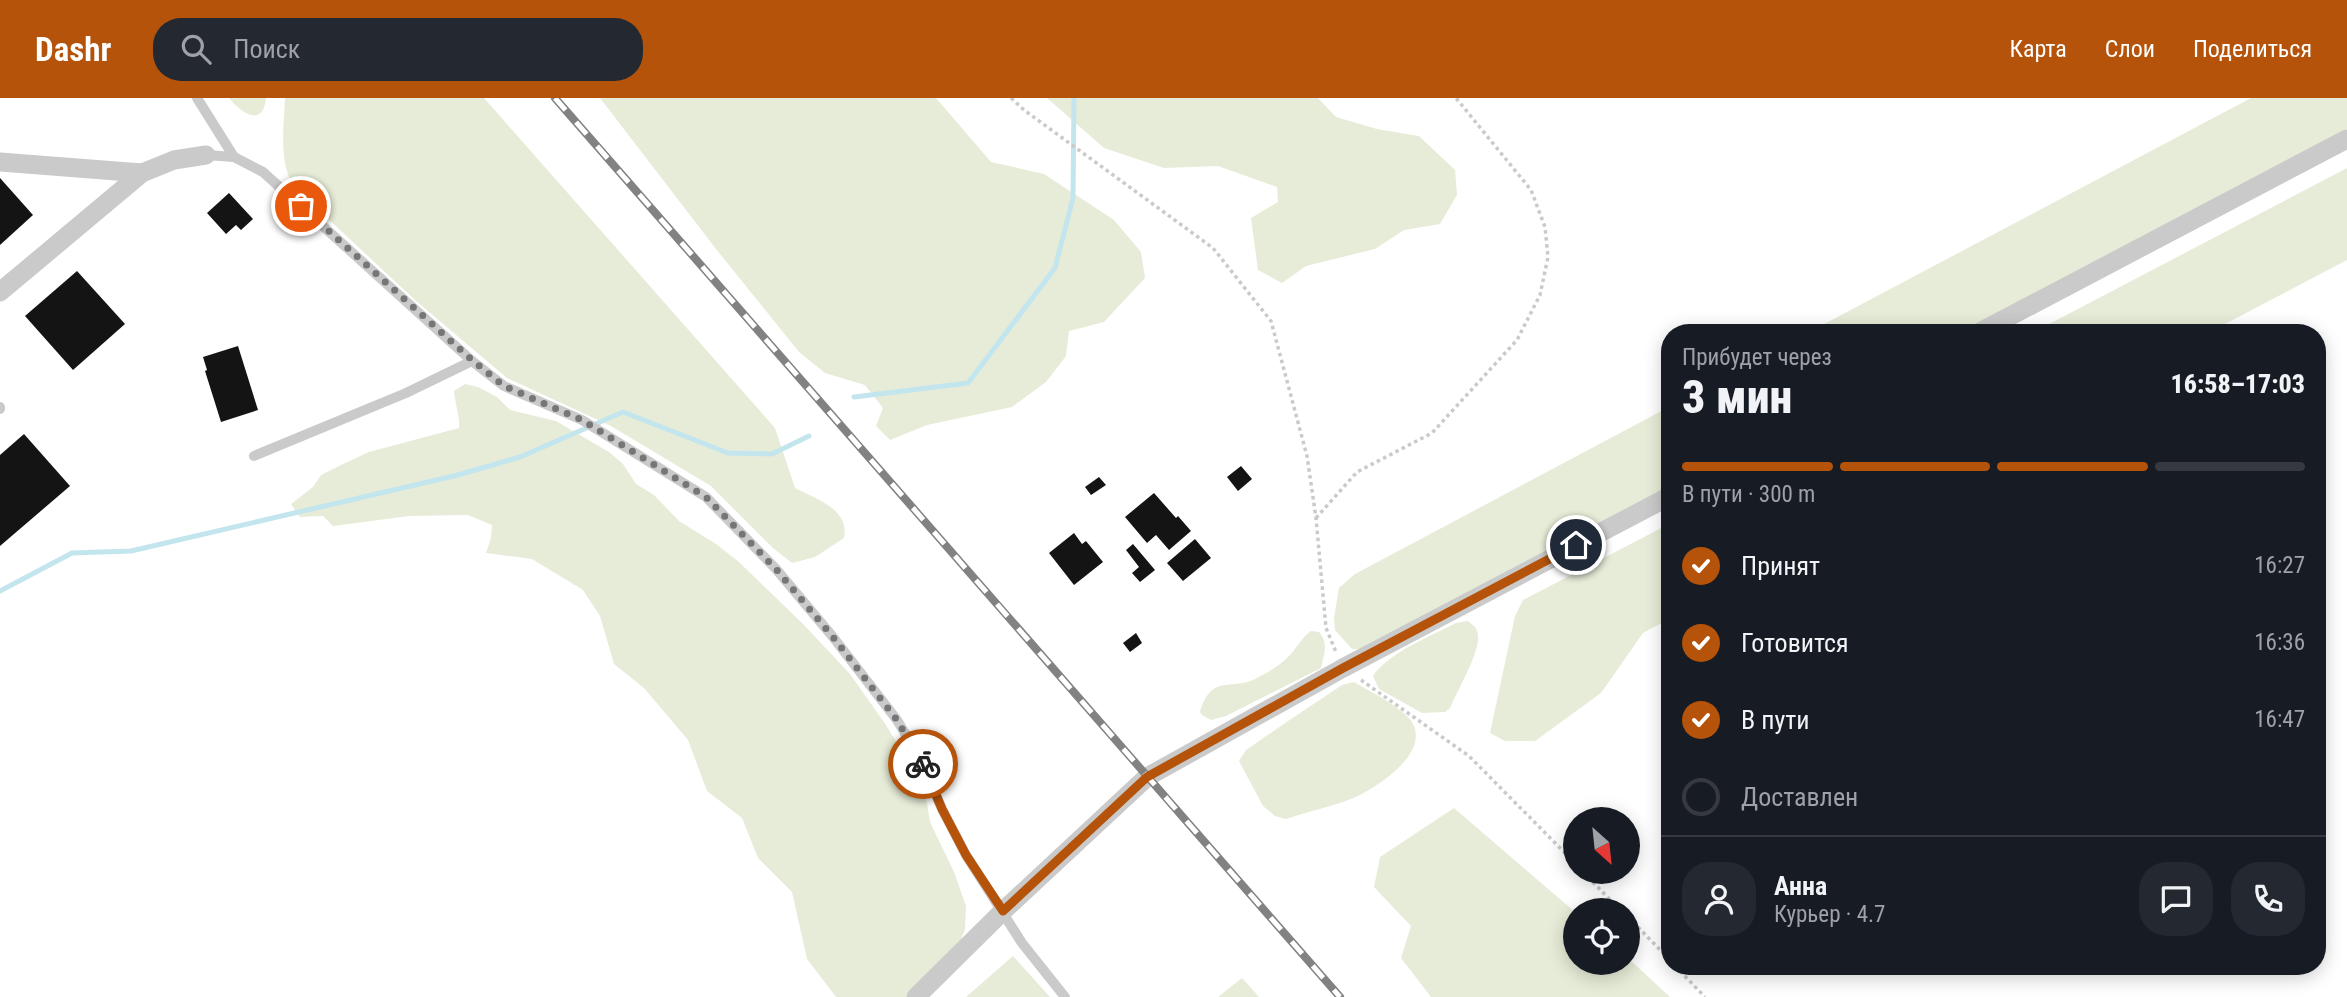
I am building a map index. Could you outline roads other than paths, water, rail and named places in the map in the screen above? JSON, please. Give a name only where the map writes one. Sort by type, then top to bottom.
[{"type":"street","points":[[1995,324],[2347,139]]},
{"type":"street","points":[[0,292],[142,173],[174,160],[206,155]]},
{"type":"street","points":[[0,162],[142,173]]},
{"type":"street","points":[[916,997],[1003,911],[1147,777],[1343,668],[1661,501]]},
{"type":"lane","points":[[197,98],[234,157]]},
{"type":"lane","points":[[206,155],[234,157],[263,172],[504,386],[582,420],[706,497],[776,569],[897,720],[921,760],[966,855],[1022,943],[1065,997]]},
{"type":"lane","points":[[254,456],[406,393],[472,360]]},
{"type":"waterway","points":[[854,397],[968,383],[1055,268],[1073,198],[1074,98]]},
{"type":"waterway","points":[[0,591],[72,553],[131,551],[458,475],[520,457],[623,412],[728,453],[772,454],[809,436]]},
{"type":"railway","points":[[555,98],[1340,997]]}]
